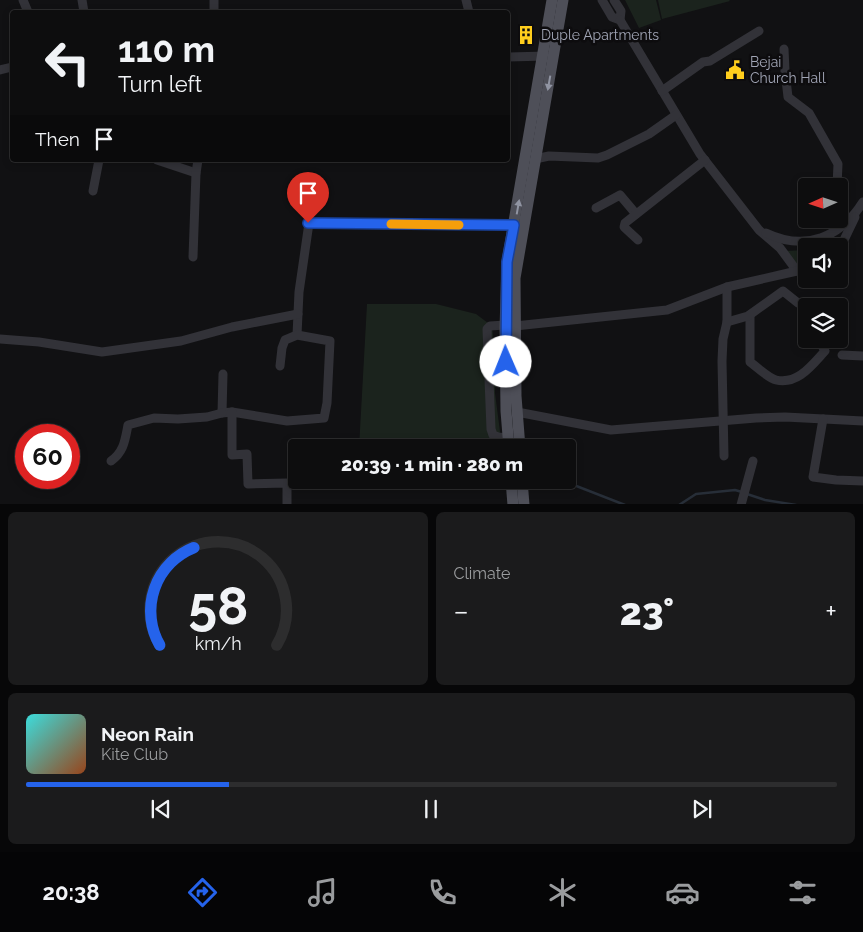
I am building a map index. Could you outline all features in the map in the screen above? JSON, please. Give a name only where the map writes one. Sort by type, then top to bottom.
[{"type":"main road","points":[[509,439],[510,325],[515,278],[535,158],[548,56],[552,0]]},
{"type":"main road","points":[[519,439],[507,262],[548,56],[563,0]]},
{"type":"main road","points":[[512,489],[513,504]]},
{"type":"main road","points":[[523,489],[524,504]]},
{"type":"street","points":[[501,439],[493,435],[491,429],[487,329],[490,326],[667,310],[727,287],[797,271],[780,248],[759,230],[705,160],[620,20],[612,16],[602,0]]},
{"type":"street","points":[[614,0],[621,11],[620,20]]},
{"type":"street","points":[[662,91],[703,62],[710,60],[759,32]]},
{"type":"street","points":[[784,49],[784,71],[788,97],[809,113],[838,164],[837,178]]},
{"type":"street","points":[[510,57],[548,56]]},
{"type":"street","points":[[535,158],[549,156],[598,158],[649,134],[676,115]]},
{"type":"street","points":[[638,240],[624,225],[705,160]]},
{"type":"street","points":[[93,191],[99,162]]},
{"type":"street","points":[[163,162],[196,173]]},
{"type":"street","points":[[193,258],[198,162]]},
{"type":"street","points":[[596,208],[620,195],[636,214]]},
{"type":"street","points":[[848,220],[852,218],[860,206]]},
{"type":"street","points":[[845,238],[860,206]]},
{"type":"street","points":[[296,335],[299,292],[308,223],[514,225]]},
{"type":"street","points":[[759,230],[788,241],[803,242],[831,235],[836,228]]},
{"type":"street","points":[[724,456],[722,361],[727,322],[727,287]]},
{"type":"street","points":[[727,322],[750,315],[783,291],[798,302]]},
{"type":"street","points":[[0,339],[39,342],[102,352],[181,341],[232,327],[298,314]]},
{"type":"street","points":[[750,315],[750,362],[776,380],[793,380],[806,372],[825,351],[823,348]]},
{"type":"street","points":[[111,462],[119,455],[125,441],[128,425],[154,418],[207,417],[232,412],[287,421],[324,418],[327,403],[330,341],[296,335],[285,340],[280,366]]},
{"type":"street","points":[[842,355],[863,356]]},
{"type":"street","points":[[222,413],[224,374]]},
{"type":"street","points":[[232,412],[232,455],[247,454],[248,484],[287,483],[286,504]]},
{"type":"street","points":[[517,412],[611,430],[756,418],[785,417],[863,421]]},
{"type":"street","points":[[823,420],[813,477],[863,481]]},
{"type":"street","points":[[742,503],[754,461]]},
{"type":"shaded area","points":[[625,0],[656,0],[661,20],[639,28]]},
{"type":"shaded area","points":[[658,0],[729,0],[730,1],[662,19]]},
{"type":"shaded area","points":[[798,250],[798,265],[785,251]]},
{"type":"shaded area","points":[[367,304],[436,304],[476,314],[492,326],[496,361],[495,393],[501,439],[360,439]]},
{"type":"waterway","points":[[576,486],[622,504]]},
{"type":"waterway","points":[[681,504],[696,494],[735,490],[742,492]]},
{"type":"waterway","points":[[747,494],[765,500],[790,504]]},
{"type":"slow traffic","points":[[391,224],[459,225]]},
{"type":"place","name":"Duple Apartments","points":[[526,35]]},
{"type":"place","name":"Bejai Church Hall","points":[[735,70]]},
{"type":"route","points":[[308,223],[514,225],[507,262],[506,362]]}]
